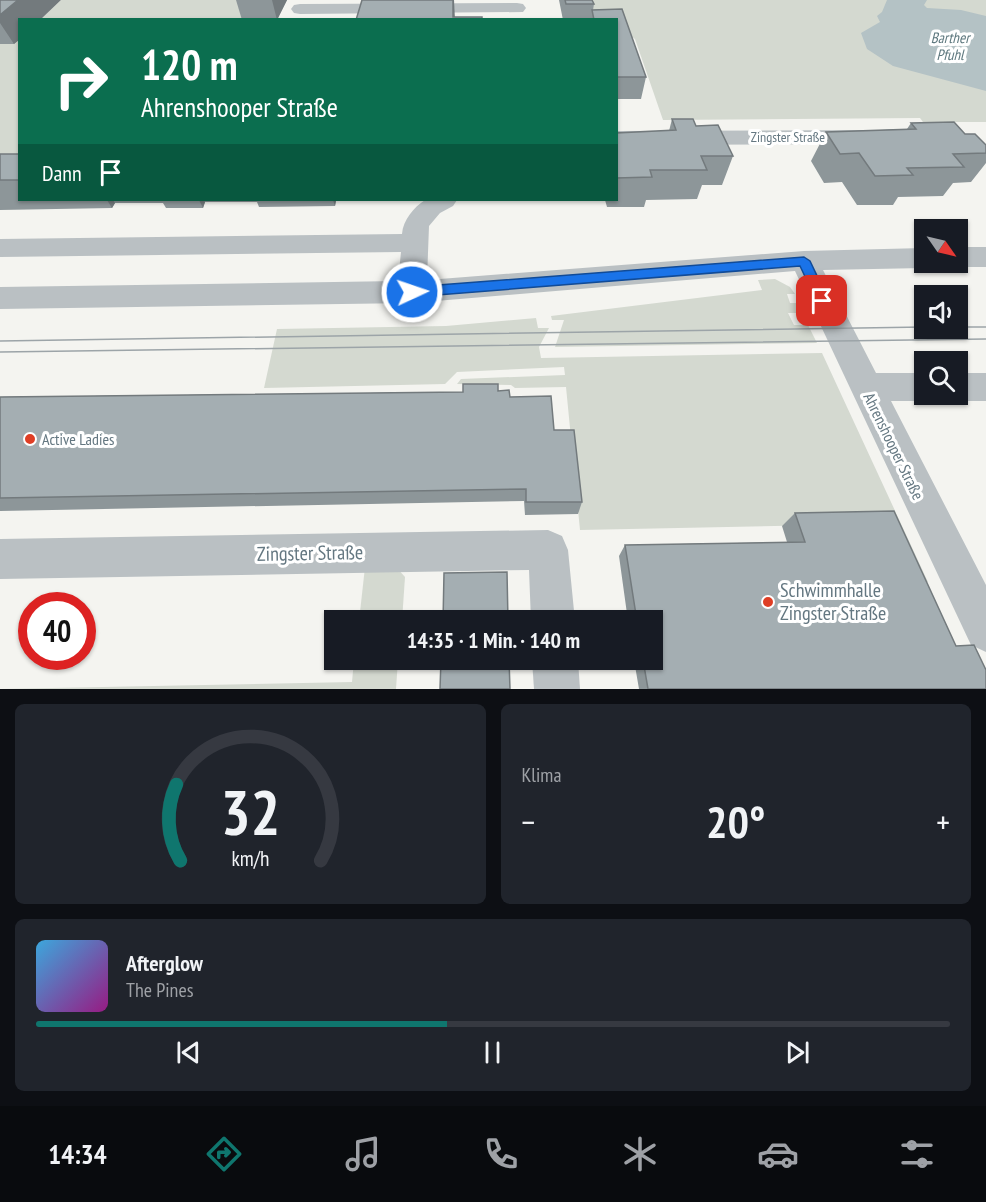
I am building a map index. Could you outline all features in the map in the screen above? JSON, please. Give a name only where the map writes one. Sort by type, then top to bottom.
[{"type":"street","points":[[300,10],[517,9]]},
{"type":"street","name":"Zingster Straße","points":[[618,138],[889,137]]},
{"type":"street","points":[[412,292],[416,225],[431,207],[442,201]]},
{"type":"street","points":[[0,248],[414,243]]},
{"type":"street","points":[[968,257],[986,257]]},
{"type":"street","points":[[0,298],[412,292],[804,261],[914,258]]},
{"type":"street","name":"Ahrenshooper Straße","points":[[804,261],[986,630]]},
{"type":"street","points":[[866,387],[914,387]]},
{"type":"street","points":[[968,387],[986,387]]},
{"type":"street","name":"Zingster Straße","points":[[0,559],[548,550],[552,610]]},
{"type":"street","points":[[556,670],[557,689]]},
{"type":"shaded area","points":[[61,0],[252,0],[243,18],[42,18]]},
{"type":"shaded area","points":[[590,0],[986,0],[986,122],[923,122],[920,118],[663,120],[635,39],[623,30],[618,23],[618,18],[596,18]]},
{"type":"shaded area","points":[[18,40],[18,185],[0,182],[0,44],[14,44]]},
{"type":"shaded area","points":[[775,279],[790,287],[795,294],[787,294],[790,303],[799,303],[803,313],[788,313],[794,325],[808,325],[817,343],[555,347],[564,320],[552,320],[551,316],[762,290],[758,280]]},
{"type":"shaded area","points":[[536,318],[538,328],[549,328],[539,347],[541,358],[822,353],[928,582],[903,584],[876,524],[580,530],[566,387],[515,388],[511,385],[457,384],[461,379],[565,375],[564,367],[457,372],[445,384],[264,388],[277,329],[446,326]]},
{"type":"shaded area","points":[[365,567],[396,567],[405,577],[403,610],[360,610]]},
{"type":"shaded area","points":[[353,670],[397,670],[396,689],[0,689],[352,682]]},
{"type":"water","name":"Barther Pfuhl","points":[[887,0],[927,0],[924,5],[927,8],[961,10],[986,16],[986,91],[893,66],[867,49],[861,33],[880,22],[877,16],[882,12]]},
{"type":"building","points":[[0,0],[18,0],[0,15]]},
{"type":"building","points":[[362,0],[453,0],[453,17],[482,17],[482,18],[357,18]]},
{"type":"building","points":[[565,0],[592,0],[594,4],[566,4]]},
{"type":"building","points":[[622,9],[646,77],[618,77],[618,18],[594,18],[592,10]]},
{"type":"building","points":[[672,119],[693,119],[696,126],[718,125],[733,156],[701,156],[707,170],[650,170],[652,177],[618,178],[618,133],[676,130]]},
{"type":"building","points":[[954,122],[965,134],[975,134],[986,145],[986,153],[953,154],[964,167],[907,168],[913,175],[875,176],[859,153],[840,154],[826,132],[916,129],[911,123]]},
{"type":"building","points":[[0,154],[18,154],[18,180],[0,180]]},
{"type":"building","points":[[463,384],[498,384],[498,391],[509,390],[510,397],[551,396],[554,430],[574,430],[582,502],[526,502],[526,489],[0,498],[0,397],[463,392]]},
{"type":"building","name":"Schwimmhalle Zingster Straße","points":[[894,511],[956,646],[974,645],[986,670],[986,689],[648,689],[645,670],[663,670],[663,610],[635,610],[625,545],[805,542],[795,513]]},
{"type":"building","points":[[507,572],[508,610],[443,610],[444,573]]},
{"type":"building","points":[[441,670],[509,670],[510,689],[440,689]]},
{"type":"tram line","points":[[0,341],[914,327]]},
{"type":"tram line","points":[[968,327],[986,327]]},
{"type":"tram line","points":[[0,352],[986,339]]},
{"type":"place","name":"Active Ladies","points":[[30,439]]},
{"type":"place","name":"Schwimmhalle Zingster Straße","points":[[768,602]]},
{"type":"route","points":[[412,292],[804,261],[822,301]]}]
